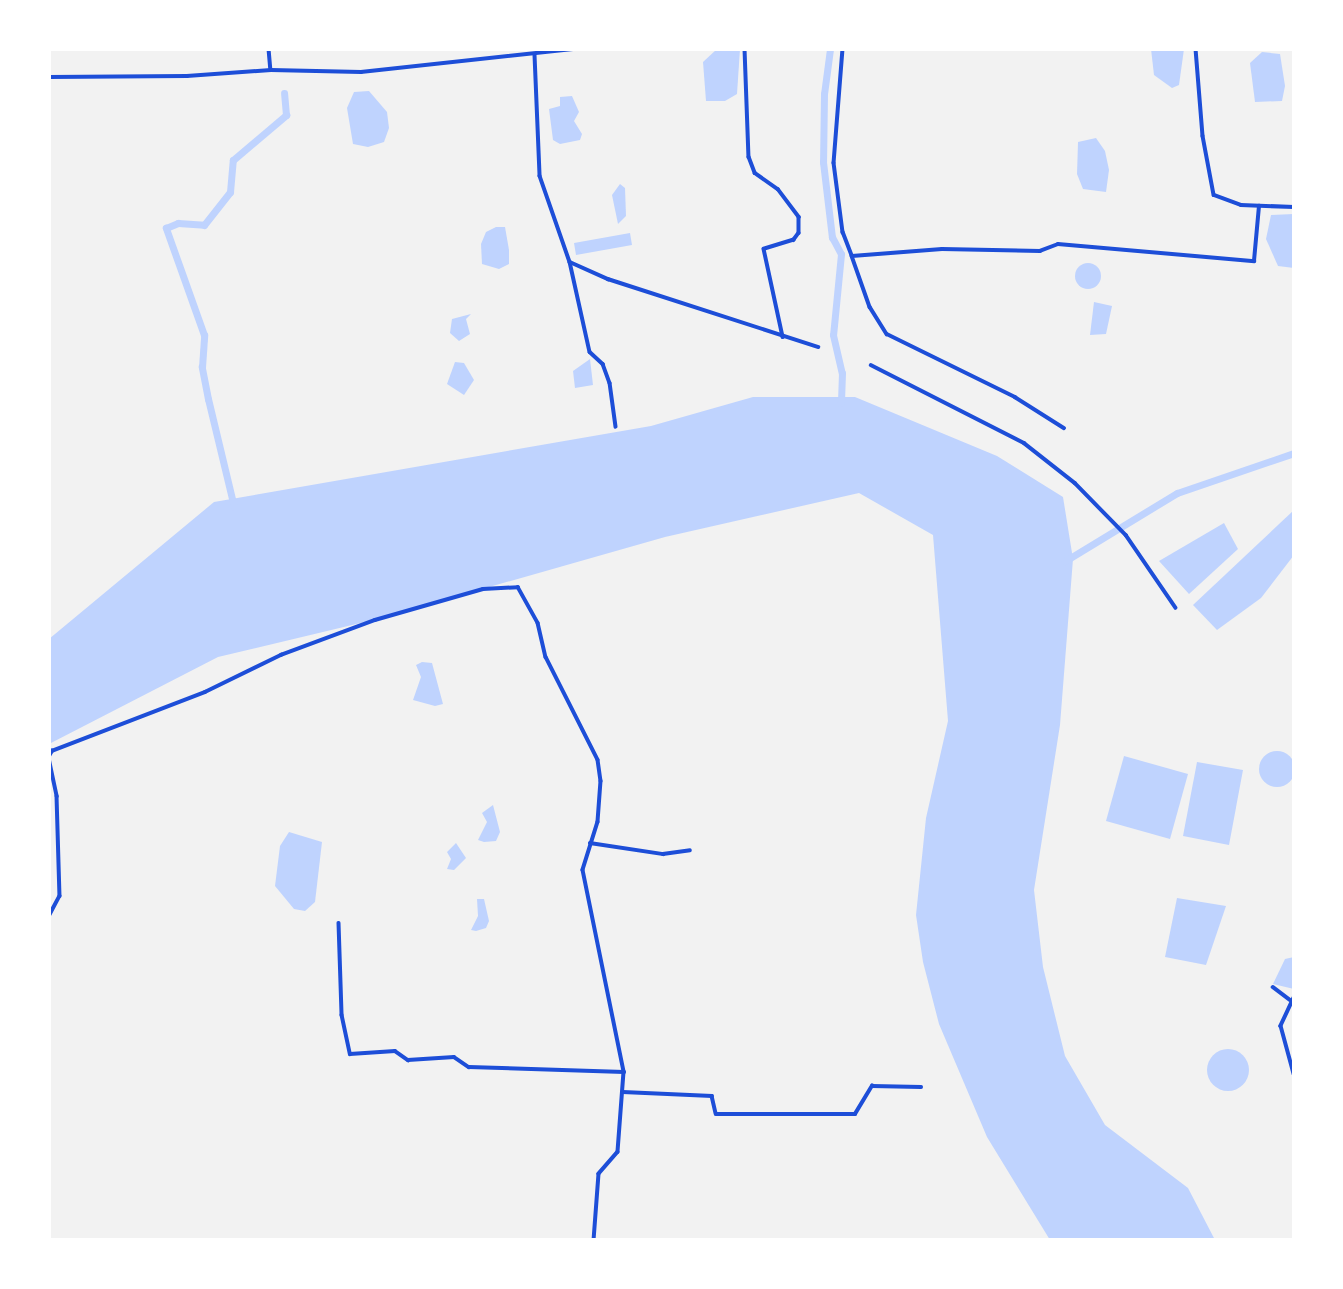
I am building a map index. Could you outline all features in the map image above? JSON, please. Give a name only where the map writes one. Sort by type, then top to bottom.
[{"type":"street","points":[[269,49],[271,70]]},
{"type":"street","points":[[49,77],[187,76],[271,70],[361,72],[573,49]]},
{"type":"street","points":[[745,49],[749,157],[755,173],[778,189],[799,217],[799,233],[794,240],[764,249],[783,337]]},
{"type":"street","points":[[843,49],[834,163],[843,232],[870,307],[887,334],[1015,397],[1064,428]]},
{"type":"street","points":[[1196,49],[1209,186],[1223,201],[1294,207]]},
{"type":"street","points":[[535,55],[540,176],[570,262],[590,352],[603,364],[610,383],[616,427]]},
{"type":"street","points":[[852,256],[942,249],[1040,251],[1058,244],[1254,261],[1259,206]]},
{"type":"street","points":[[570,262],[818,347]]},
{"type":"street","points":[[871,365],[1024,443],[1075,482],[1126,536],[1176,608]]},
{"type":"street","points":[[49,916],[60,895],[57,796],[49,757],[52,751],[84,742],[281,655],[374,620],[512,585],[528,601],[546,657],[598,760],[598,822],[583,870],[624,1072],[618,1152],[599,1174],[594,1240]]},
{"type":"street","points":[[590,843],[663,854],[690,850]]},
{"type":"street","points":[[339,923],[342,1015],[350,1054],[395,1051],[408,1060],[454,1057],[469,1067],[624,1072]]},
{"type":"street","points":[[1273,987],[1292,999],[1281,1026],[1294,1074]]},
{"type":"street","points":[[623,1092],[712,1096],[716,1114],[855,1114],[872,1086],[921,1087]]},
{"type":"water","points":[[717,49],[740,49],[737,94],[725,101],[706,101],[703,62]]},
{"type":"water","points":[[1151,49],[1184,49],[1179,85],[1172,88],[1154,75]]},
{"type":"water","points":[[1262,52],[1280,54],[1285,86],[1282,101],[1255,102],[1250,63]]},
{"type":"water","points":[[369,91],[387,112],[389,128],[384,142],[368,147],[353,144],[347,108],[354,92]]},
{"type":"water","points":[[572,96],[579,112],[574,121],[582,134],[580,140],[560,144],[553,140],[549,109],[560,106],[560,97]]},
{"type":"water","points":[[1096,138],[1105,151],[1109,170],[1106,192],[1083,189],[1077,174],[1078,142]]},
{"type":"water","points":[[620,184],[625,188],[626,216],[618,224],[612,195]]},
{"type":"water","points":[[1294,214],[1294,268],[1278,266],[1266,239],[1271,215]]},
{"type":"water","points":[[496,227],[505,227],[509,250],[509,264],[499,269],[482,264],[481,244],[486,232]]},
{"type":"water","points":[[630,233],[632,245],[576,255],[574,243]]},
{"type":"water","points":[[1088,263],[1097,267],[1101,276],[1097,285],[1088,289],[1079,285],[1075,276],[1079,267]]},
{"type":"water","points":[[1094,302],[1112,306],[1106,334],[1090,335]]},
{"type":"water","points":[[471,314],[466,319],[470,334],[459,341],[450,333],[452,319]]},
{"type":"water","points":[[590,359],[593,385],[575,388],[573,371]]},
{"type":"water","points":[[455,362],[464,363],[474,380],[464,395],[447,384]]},
{"type":"water","points":[[753,397],[855,397],[997,456],[1063,497],[1073,559],[1060,725],[1034,890],[1043,967],[1065,1056],[1105,1125],[1188,1188],[1215,1240],[1050,1240],[987,1137],[939,1024],[923,962],[916,915],[926,818],[948,721],[933,535],[859,493],[665,537],[373,620],[218,657],[49,744],[49,639],[214,502],[651,426]]},
{"type":"water","points":[[1294,510],[1294,555],[1261,598],[1217,630],[1193,605]]},
{"type":"water","points":[[1224,523],[1238,549],[1189,594],[1159,561]]},
{"type":"water","points":[[422,662],[432,663],[443,704],[435,706],[413,700],[421,677],[416,665]]},
{"type":"water","points":[[1277,751],[1290,756],[1295,769],[1290,782],[1277,787],[1264,782],[1259,769],[1264,756]]},
{"type":"water","points":[[1124,756],[1188,774],[1170,839],[1106,821]]},
{"type":"water","points":[[1197,762],[1243,770],[1229,845],[1183,836]]},
{"type":"water","points":[[493,805],[500,832],[496,841],[478,840],[487,822],[482,813]]},
{"type":"water","points":[[289,832],[322,842],[315,902],[305,911],[294,909],[275,886],[280,846]]},
{"type":"water","points":[[456,843],[466,858],[454,870],[447,869],[451,859],[447,852]]},
{"type":"water","points":[[1177,898],[1226,906],[1206,965],[1165,957]]},
{"type":"water","points":[[477,899],[484,899],[489,921],[486,928],[476,931],[471,930],[478,916]]},
{"type":"water","points":[[1294,957],[1294,989],[1273,984],[1285,959]]},
{"type":"water","points":[[1228,1049],[1243,1055],[1249,1070],[1243,1085],[1228,1091],[1213,1085],[1207,1070],[1213,1055]]},
{"type":"waterway","points":[[830,49],[824,94],[823,162],[832,237],[841,254],[833,335],[842,373],[841,403]]},
{"type":"waterway","points":[[234,507],[202,367],[204,335],[166,228],[178,223],[204,225],[230,192],[233,160],[286,115],[284,93]]},
{"type":"waterway","points":[[1065,561],[1177,493],[1294,453]]}]
